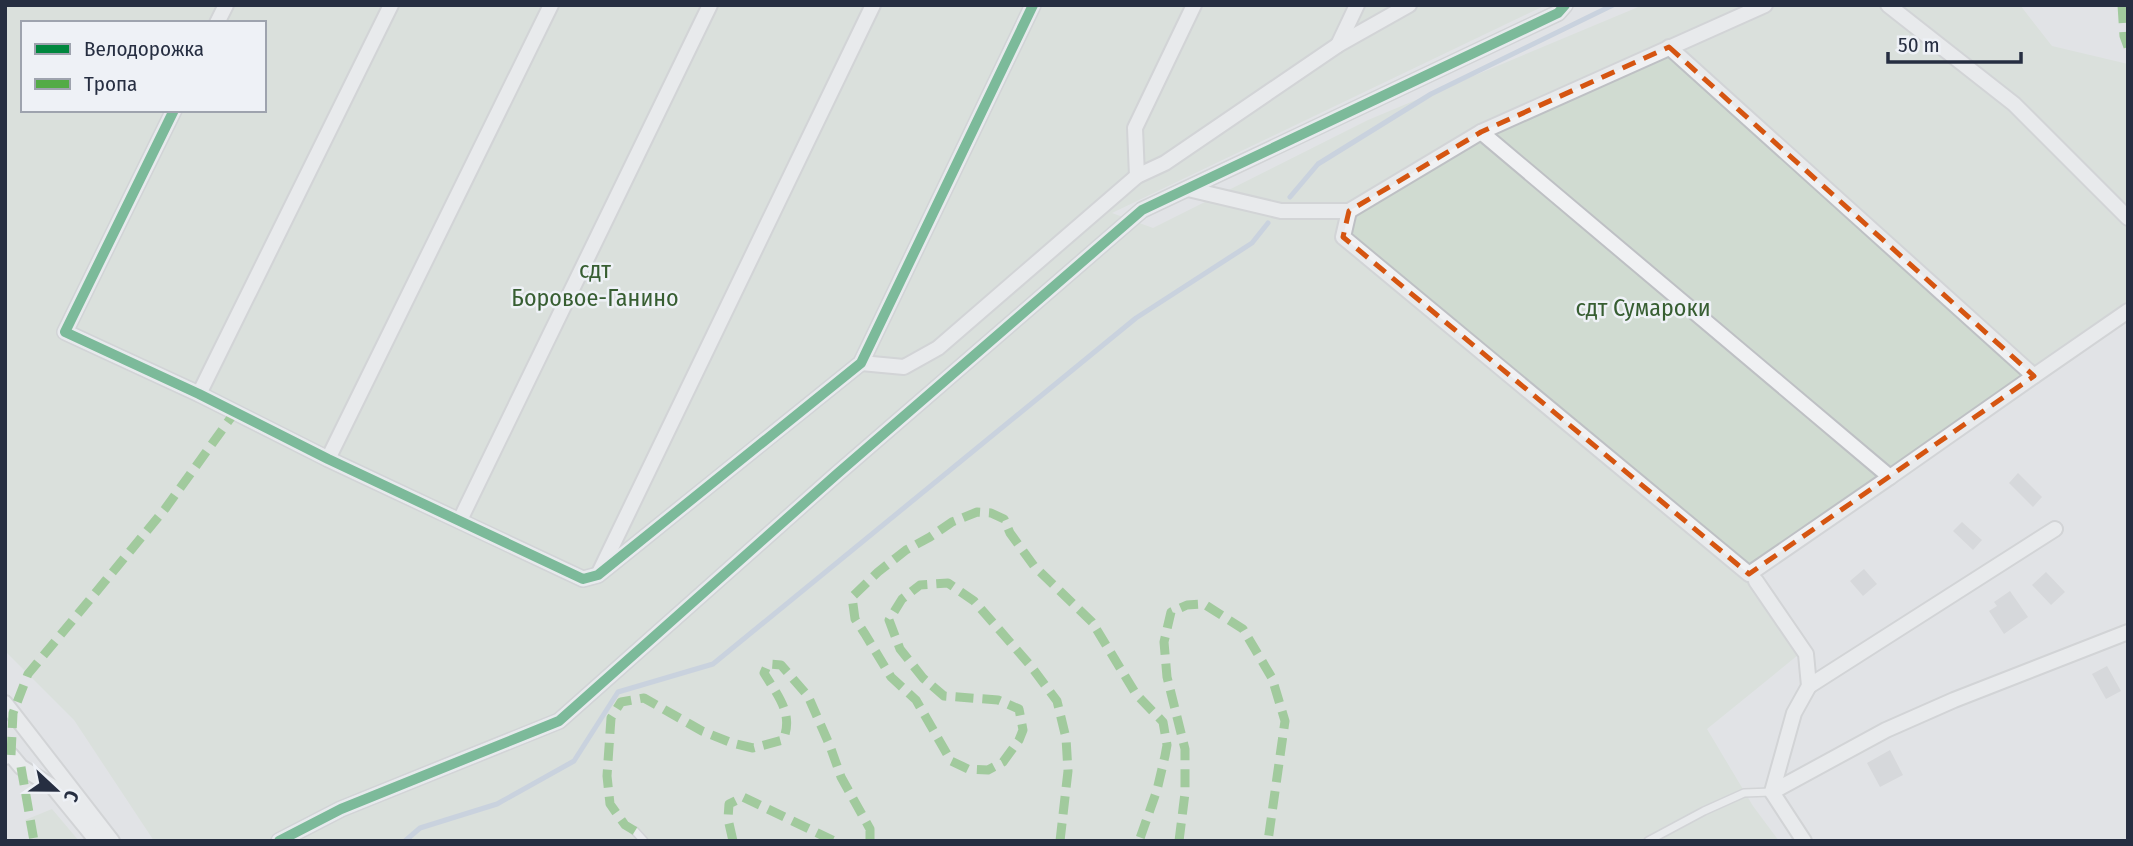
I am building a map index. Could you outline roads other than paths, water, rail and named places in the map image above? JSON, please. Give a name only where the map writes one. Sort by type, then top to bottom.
[{"type":"street","points":[[218,21],[226,5]]},
{"type":"street","points":[[199,394],[391,5]]},
{"type":"street","points":[[328,459],[551,5]]},
{"type":"street","points":[[460,520],[710,5]]},
{"type":"street","points":[[598,575],[873,5]]},
{"type":"street","points":[[173,112],[65,332],[583,579],[598,575],[861,363],[1033,5]]},
{"type":"street","points":[[1137,176],[1135,128],[1194,5]]},
{"type":"street","points":[[1338,45],[1357,5]]},
{"type":"street","points":[[861,363],[904,367],[937,348],[1137,176],[1165,163],[1338,45],[1409,5]]},
{"type":"street","points":[[279,841],[341,809],[559,722],[837,474],[1142,211],[1558,13],[1565,5]]},
{"type":"street","points":[[1188,189],[1281,211],[1349,211],[1481,132],[1765,5]]},
{"type":"street","points":[[1888,5],[2014,104],[2128,218]]},
{"type":"street","points":[[1669,47],[2034,376]]},
{"type":"street","points":[[1481,132],[1889,477]]},
{"type":"street","points":[[1349,211],[1343,237],[1749,574],[2128,311]]},
{"type":"street","points":[[1804,841],[1772,792],[1794,713],[1809,686],[2055,529]]},
{"type":"street","points":[[1756,581],[1806,654],[1809,686]]},
{"type":"street","points":[[1772,792],[1908,720],[2128,632]]},
{"type":"street","points":[[5,703],[112,841]]},
{"type":"street","points":[[5,757],[11,755],[21,767],[53,787],[97,841]]},
{"type":"lane","points":[[1648,841],[1744,793],[1772,792]]},
{"type":"lane","points":[[635,831],[644,841]]},
{"type":"waterway","points":[[1290,197],[1318,164],[1431,94],[1613,5]]},
{"type":"waterway","points":[[405,841],[420,828],[497,804],[574,761],[618,692],[713,664],[1136,318],[1252,243],[1268,223]]},
{"type":"park label","name":"сдт Боровое-Ганино","points":[[595,284]]},
{"type":"park label","name":"сдт Сумароки","points":[[1643,308]]}]
